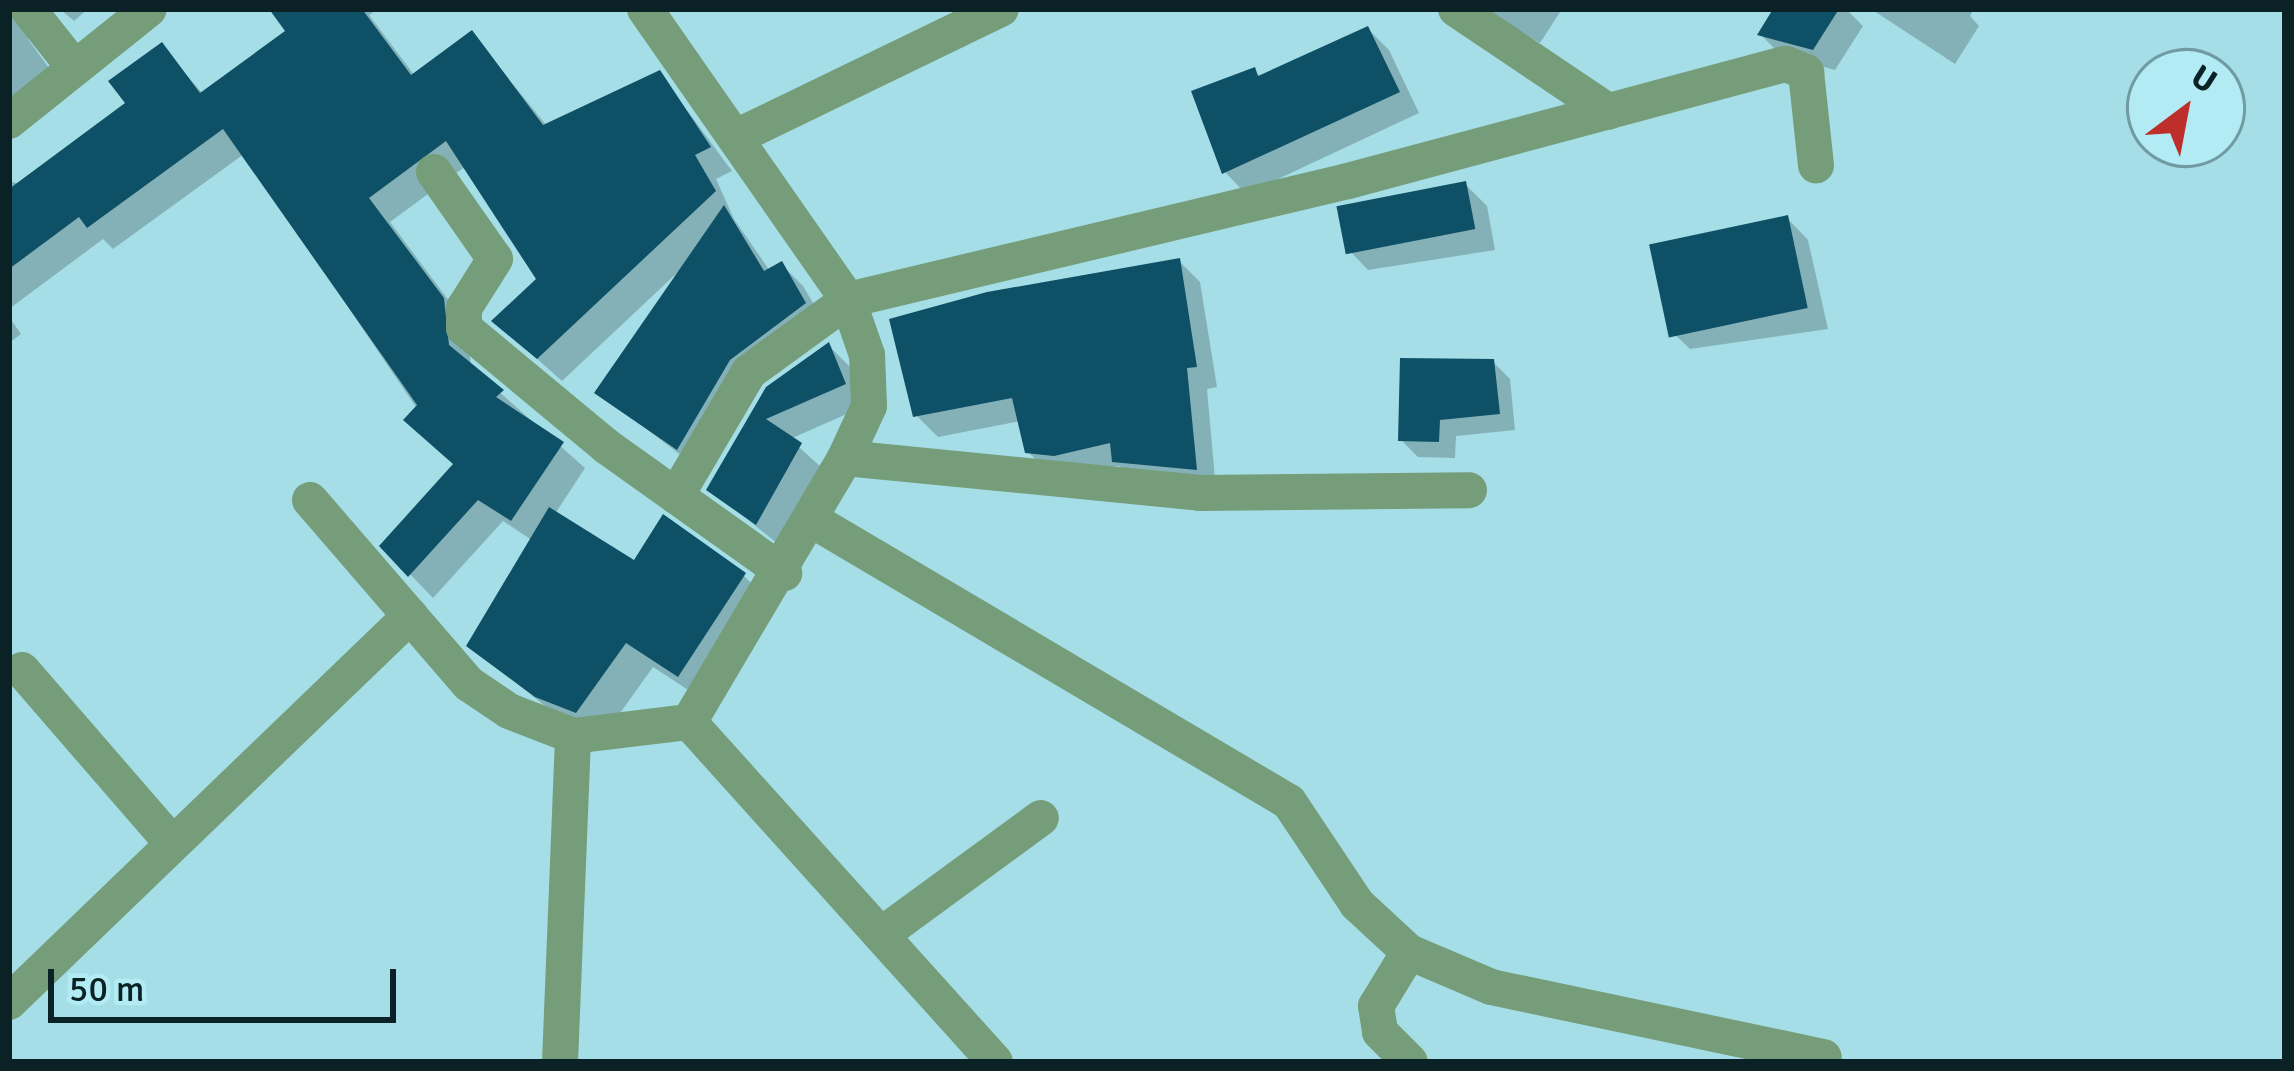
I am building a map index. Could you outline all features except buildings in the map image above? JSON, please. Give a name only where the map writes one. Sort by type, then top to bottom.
[{"type":"street","points":[[28,9],[74,67]]},
{"type":"street","points":[[9,121],[149,9]]},
{"type":"street","points":[[645,9],[738,136],[848,300],[867,355],[869,406],[845,458],[784,573],[689,722]]},
{"type":"street","points":[[738,136],[1000,9]]},
{"type":"street","points":[[1456,9],[1609,112]]},
{"type":"street","points":[[676,496],[749,371],[848,300],[1796,65],[1806,72],[1816,165]]},
{"type":"street","points":[[434,172],[495,259],[464,308],[464,328],[676,496],[784,573]]},
{"type":"street","points":[[845,458],[1200,493],[1468,490]]},
{"type":"street","points":[[310,500],[469,684],[508,711],[573,736],[689,722]]},
{"type":"street","points":[[812,520],[1289,802],[1358,904],[1409,952],[1491,987],[1824,1057]]},
{"type":"street","points":[[9,1002],[410,616]]},
{"type":"street","points":[[22,670],[171,842]]},
{"type":"street","points":[[689,722],[995,1062]]},
{"type":"street","points":[[560,1062],[573,736]]},
{"type":"street","points":[[880,934],[1041,818]]},
{"type":"street","points":[[1409,952],[1376,1006],[1380,1032],[1410,1062]]}]
